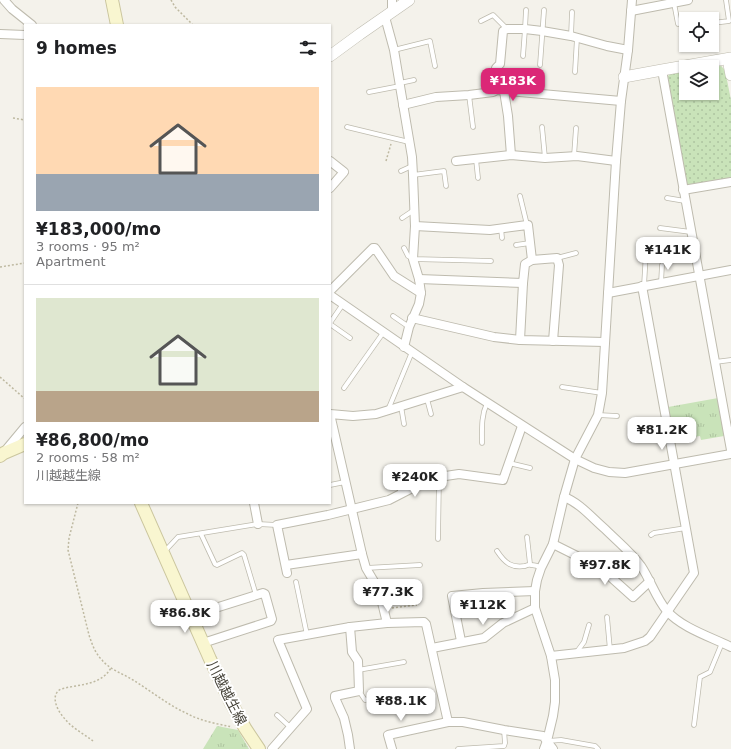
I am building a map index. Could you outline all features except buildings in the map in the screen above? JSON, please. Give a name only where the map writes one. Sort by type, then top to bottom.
[{"type":"main road","points":[[112,0],[117,24]]},
{"type":"main road","points":[[2,454],[24,443]]},
{"type":"main road","name":"川越越生線","points":[[141,504],[202,643],[230,701],[259,749]]},
{"type":"street","points":[[4,0],[12,9],[31,24]]},
{"type":"street","points":[[331,55],[390,9],[409,0]]},
{"type":"street","points":[[544,749],[553,716],[555,702],[555,680],[551,656],[535,608],[535,591],[541,568],[553,544],[575,459],[598,415],[602,393],[616,161],[632,0]]},
{"type":"street","points":[[631,11],[688,0]]},
{"type":"street","points":[[390,9],[394,50],[404,105],[413,174],[415,226],[413,259],[419,279],[421,293],[409,327],[404,347]]},
{"type":"street","points":[[511,154],[508,116],[495,72],[496,68],[500,64],[503,31],[507,29],[525,29],[542,31],[628,50]]},
{"type":"street","points":[[0,34],[24,35]]},
{"type":"street","points":[[624,77],[730,59],[731,75]]},
{"type":"street","points":[[662,70],[731,450]]},
{"type":"street","points":[[404,105],[436,97],[500,91],[621,101]]},
{"type":"street","points":[[456,161],[511,154],[545,158],[574,156],[616,161]]},
{"type":"street","points":[[331,162],[344,172],[331,187]]},
{"type":"street","points":[[683,190],[731,182]]},
{"type":"street","points":[[415,226],[490,230],[528,225],[532,260]]},
{"type":"street","points":[[331,290],[375,248],[394,276],[421,293]]},
{"type":"street","points":[[520,340],[525,264],[532,260],[557,258],[559,265],[553,341]]},
{"type":"street","points":[[608,293],[731,270]]},
{"type":"street","points":[[419,279],[523,283]]},
{"type":"street","points":[[551,656],[624,648],[649,639],[694,573],[643,286]]},
{"type":"street","points":[[331,296],[383,333],[522,426],[575,459],[594,468],[610,472],[625,473],[731,454]]},
{"type":"street","points":[[412,318],[487,336],[520,340],[605,342]]},
{"type":"street","points":[[331,414],[353,416],[387,411],[463,387]]},
{"type":"street","points":[[331,418],[362,554],[366,568],[379,590],[388,623]]},
{"type":"street","points":[[287,573],[277,525],[328,515],[389,500],[426,481],[439,477],[459,474],[503,480],[522,426]]},
{"type":"street","points":[[2,454],[24,427]]},
{"type":"street","points":[[564,497],[571,500],[626,549],[640,566],[650,581],[659,600],[668,612],[679,621],[692,628],[728,644]]},
{"type":"street","points":[[254,504],[258,524]]},
{"type":"street","points":[[553,544],[604,571],[633,597],[650,581]]},
{"type":"street","points":[[286,564],[362,554]]},
{"type":"street","points":[[461,641],[452,596],[535,591]]},
{"type":"street","points":[[190,616],[256,595],[263,593],[265,594],[272,619],[271,621],[202,643]]},
{"type":"street","points":[[432,648],[461,641],[484,638],[503,623],[535,608]]},
{"type":"street","points":[[272,749],[307,709],[278,640],[350,627],[388,623],[424,622],[426,624],[432,648],[448,722]]},
{"type":"street","points":[[348,748],[347,729],[335,696],[359,691],[358,661],[352,652],[350,627]]},
{"type":"street","points":[[392,749],[388,735],[448,722],[463,722],[543,736],[553,749]]},
{"type":"lane","points":[[719,22],[729,21],[726,0]]},
{"type":"lane","points":[[674,2],[678,24]]},
{"type":"lane","points":[[523,56],[526,10]]},
{"type":"lane","points":[[540,65],[544,10]]},
{"type":"lane","points":[[572,12],[575,72]]},
{"type":"lane","points":[[480,21],[493,15],[507,29]]},
{"type":"lane","points":[[394,50],[430,42],[435,66]]},
{"type":"lane","points":[[369,92],[414,80]]},
{"type":"lane","points":[[469,95],[473,127]]},
{"type":"lane","points":[[346,127],[409,142]]},
{"type":"lane","points":[[542,127],[545,158]]},
{"type":"lane","points":[[574,156],[576,128]]},
{"type":"lane","points":[[476,158],[478,178]]},
{"type":"lane","points":[[401,171],[412,166]]},
{"type":"lane","points":[[413,174],[444,171],[446,186]]},
{"type":"lane","points":[[520,196],[527,225]]},
{"type":"lane","points":[[667,198],[685,201]]},
{"type":"lane","points":[[402,218],[414,210]]},
{"type":"lane","points":[[501,228],[502,238]]},
{"type":"lane","points":[[660,228],[691,232]]},
{"type":"lane","points":[[516,245],[530,243]]},
{"type":"lane","points":[[404,248],[408,256],[413,259],[491,261]]},
{"type":"lane","points":[[684,248],[694,249]]},
{"type":"lane","points":[[643,286],[646,252]]},
{"type":"lane","points":[[557,258],[576,253]]},
{"type":"lane","points":[[661,283],[662,265]]},
{"type":"lane","points":[[331,322],[343,304]]},
{"type":"lane","points":[[393,316],[409,327]]},
{"type":"lane","points":[[331,325],[350,338]]},
{"type":"lane","points":[[344,388],[383,333]]},
{"type":"lane","points":[[387,411],[412,352]]},
{"type":"lane","points":[[715,362],[731,360]]},
{"type":"lane","points":[[562,387],[602,393]]},
{"type":"lane","points":[[427,398],[431,414]]},
{"type":"lane","points":[[482,443],[482,423],[484,410],[487,403]]},
{"type":"lane","points":[[401,406],[404,424]]},
{"type":"lane","points":[[598,415],[617,416]]},
{"type":"lane","points":[[509,462],[530,468]]},
{"type":"lane","points":[[395,471],[402,494]]},
{"type":"lane","points":[[438,539],[439,477]]},
{"type":"lane","points":[[331,485],[346,482]]},
{"type":"lane","points":[[163,554],[178,537],[258,524],[277,525]]},
{"type":"lane","points":[[651,535],[654,533],[686,528]]},
{"type":"lane","points":[[201,534],[215,564],[217,565],[242,553],[244,555],[256,595]]},
{"type":"lane","points":[[527,537],[530,564]]},
{"type":"lane","points":[[497,551],[507,564],[523,566],[530,564],[541,568]]},
{"type":"lane","points":[[366,568],[420,565]]},
{"type":"lane","points":[[296,582],[307,634]]},
{"type":"lane","points":[[607,617],[610,650]]},
{"type":"lane","points":[[576,653],[584,642],[588,625]]},
{"type":"lane","points":[[694,725],[700,677],[710,672],[728,644]]},
{"type":"lane","points":[[358,670],[404,662]]},
{"type":"lane","points":[[359,691],[365,700],[384,696]]},
{"type":"lane","points":[[277,715],[290,727]]},
{"type":"lane","points":[[458,749],[504,746],[504,730]]},
{"type":"lane","points":[[547,741],[561,740],[595,746],[598,749]]},
{"type":"path","points":[[171,0],[174,7],[192,24]]},
{"type":"path","points":[[13,118],[24,120]]},
{"type":"path","points":[[386,161],[392,138]]},
{"type":"path","points":[[0,268],[24,263]]},
{"type":"path","points":[[0,377],[24,398]]},
{"type":"path","points":[[78,504],[69,538],[68,550],[92,644],[101,660],[111,668],[132,679],[163,700],[189,715],[221,724],[245,728]]},
{"type":"path","points":[[384,609],[417,605]]},
{"type":"path","points":[[93,741],[64,718],[56,704],[55,697],[58,690],[95,682],[103,678],[108,674],[111,668]]},
{"type":"green space","points":[[719,66],[721,66],[725,70],[731,100],[731,178],[689,186],[686,185],[667,77],[670,74],[679,72],[679,100],[719,100]]},
{"type":"green space","points":[[718,398],[724,436],[701,440],[700,436],[674,440],[668,407]]},
{"type":"green space","points":[[217,726],[238,730],[249,749],[203,749]]}]
